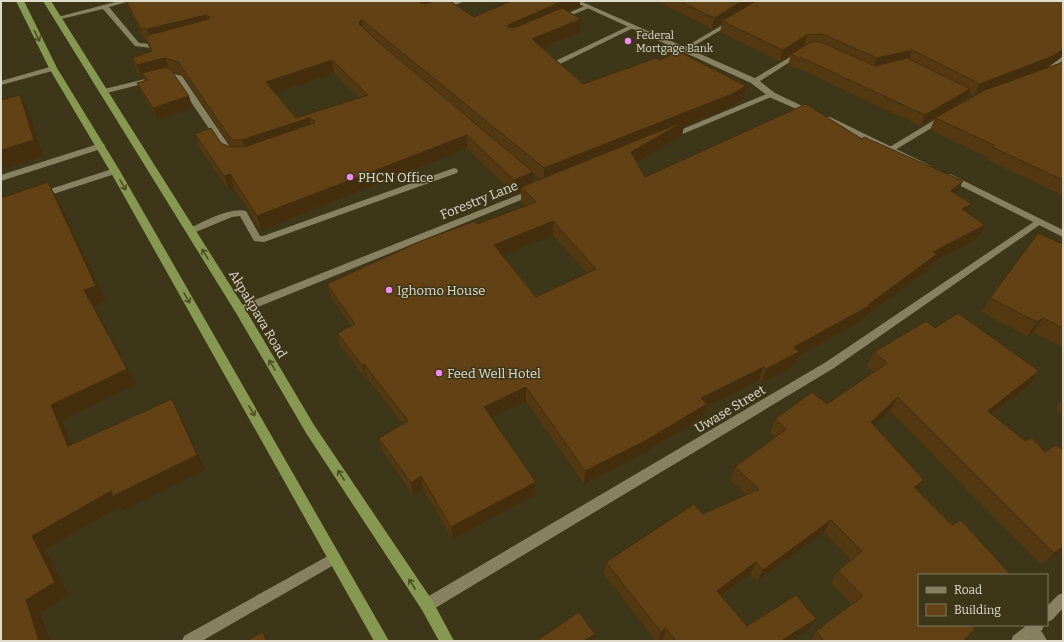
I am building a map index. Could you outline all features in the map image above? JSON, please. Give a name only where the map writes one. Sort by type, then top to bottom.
[{"type":"highway","points":[[20,1],[53,68],[115,170],[382,641]]},
{"type":"highway","name":"Akpakpava Road","points":[[47,1],[240,310],[310,429],[427,605],[447,641]]},
{"type":"street","points":[[57,18],[127,1]]},
{"type":"street","points":[[432,12],[462,1]]},
{"type":"street","points":[[575,1],[754,81],[772,95],[892,148],[1063,234]]},
{"type":"street","points":[[104,6],[137,45],[152,46],[167,42]]},
{"type":"street","points":[[553,21],[587,7]]},
{"type":"street","points":[[683,50],[735,20]]},
{"type":"street","points":[[553,64],[632,27]]},
{"type":"street","points":[[754,81],[807,49]]},
{"type":"street","points":[[1043,74],[1051,71],[1063,59]]},
{"type":"street","points":[[1,83],[53,68]]},
{"type":"street","points":[[103,92],[170,75],[176,75],[229,153],[235,157]]},
{"type":"street","points":[[662,140],[772,95]]},
{"type":"street","points":[[892,148],[953,112]]},
{"type":"street","points":[[1,178],[101,146]]},
{"type":"street","points":[[30,199],[115,170]]},
{"type":"street","points":[[191,232],[231,214],[243,213],[257,239],[264,239],[454,171]]},
{"type":"street","name":"Forestry Lane","points":[[240,310],[543,188]]},
{"type":"street","name":"Uwase Street","points":[[427,605],[830,366],[1038,222]]},
{"type":"street","points":[[190,641],[335,558]]},
{"type":"street","points":[[1048,614],[1063,599]]},
{"type":"street","points":[[1018,641],[1036,632]]},
{"type":"building","points":[[126,1],[420,1],[420,3],[426,4],[433,1],[450,1],[474,17],[511,1],[563,1],[508,25],[507,27],[514,28],[562,8],[581,19],[532,39],[583,84],[656,58],[660,60],[678,51],[746,86],[732,94],[544,168],[362,20],[359,22],[360,25],[382,45],[533,172],[514,180],[467,135],[257,216],[230,174],[224,176],[195,134],[211,128],[221,143],[230,147],[244,147],[314,123],[315,121],[309,118],[242,140],[233,140],[178,62],[165,58],[137,65],[132,58],[152,51],[145,36],[209,19],[210,17],[206,15],[147,29],[141,29]],"holes":[[[332,60],[368,95],[296,118],[266,82]]]},
{"type":"building","points":[[680,1],[742,1],[714,18]]},
{"type":"building","points":[[756,1],[1063,1],[1063,49],[1053,56],[980,84],[912,50],[877,58],[822,34],[807,35],[783,50],[722,21]]},
{"type":"building","points":[[811,42],[821,42],[875,66],[907,58],[970,89],[925,115],[791,54]]},
{"type":"building","points":[[1063,60],[1063,180],[992,147],[994,145],[935,118],[985,90],[1061,63]]},
{"type":"building","points":[[166,67],[171,70],[189,96],[153,108],[137,83],[147,80],[142,73]]},
{"type":"building","points":[[20,95],[34,140],[1,150],[1,100]]},
{"type":"building","points":[[806,104],[862,139],[864,137],[963,181],[951,191],[972,204],[962,209],[985,225],[933,252],[937,254],[868,305],[869,306],[794,347],[799,352],[766,369],[764,367],[701,398],[707,404],[645,441],[585,471],[526,387],[484,407],[536,482],[451,527],[421,476],[411,483],[379,438],[408,421],[364,364],[362,365],[337,333],[355,324],[327,284],[421,241],[475,221],[477,224],[536,202],[521,187],[685,121],[631,152],[645,177]],"holes":[[[553,221],[596,269],[536,297],[494,245]]]},
{"type":"building","points":[[48,182],[96,286],[84,290],[127,369],[51,405],[68,446],[172,399],[197,455],[113,496],[111,491],[32,536],[55,582],[26,600],[39,641],[1,641],[1,198]]},
{"type":"building","points":[[1038,233],[1063,244],[1063,328],[1043,318],[1037,322],[990,298]]},
{"type":"building","points":[[958,313],[1039,371],[988,411],[1025,441],[1032,438],[1045,452],[1056,445],[1063,450],[1063,547],[1054,553],[898,397],[871,422],[924,480],[914,487],[952,525],[961,520],[1010,574],[918,574],[918,626],[972,626],[975,629],[963,641],[824,641],[816,631],[863,596],[838,571],[862,551],[831,520],[763,570],[756,562],[717,591],[747,626],[796,595],[816,619],[781,641],[676,641],[666,628],[661,632],[606,562],[694,504],[703,514],[759,489],[735,467],[786,429],[775,419],[812,392],[827,404],[887,363],[874,352],[926,321],[935,328]]},
{"type":"building","points":[[579,612],[595,634],[584,641],[536,641]]},
{"type":"building","points":[[263,632],[266,641],[246,641]]},
{"type":"place","name":"Federal Mortgage Bank","points":[[628,41]]},
{"type":"place","name":"PHCN Office","points":[[350,177]]},
{"type":"place","name":"Ighomo House","points":[[389,290]]},
{"type":"place","name":"Feed Well Hotel","points":[[439,373]]}]
